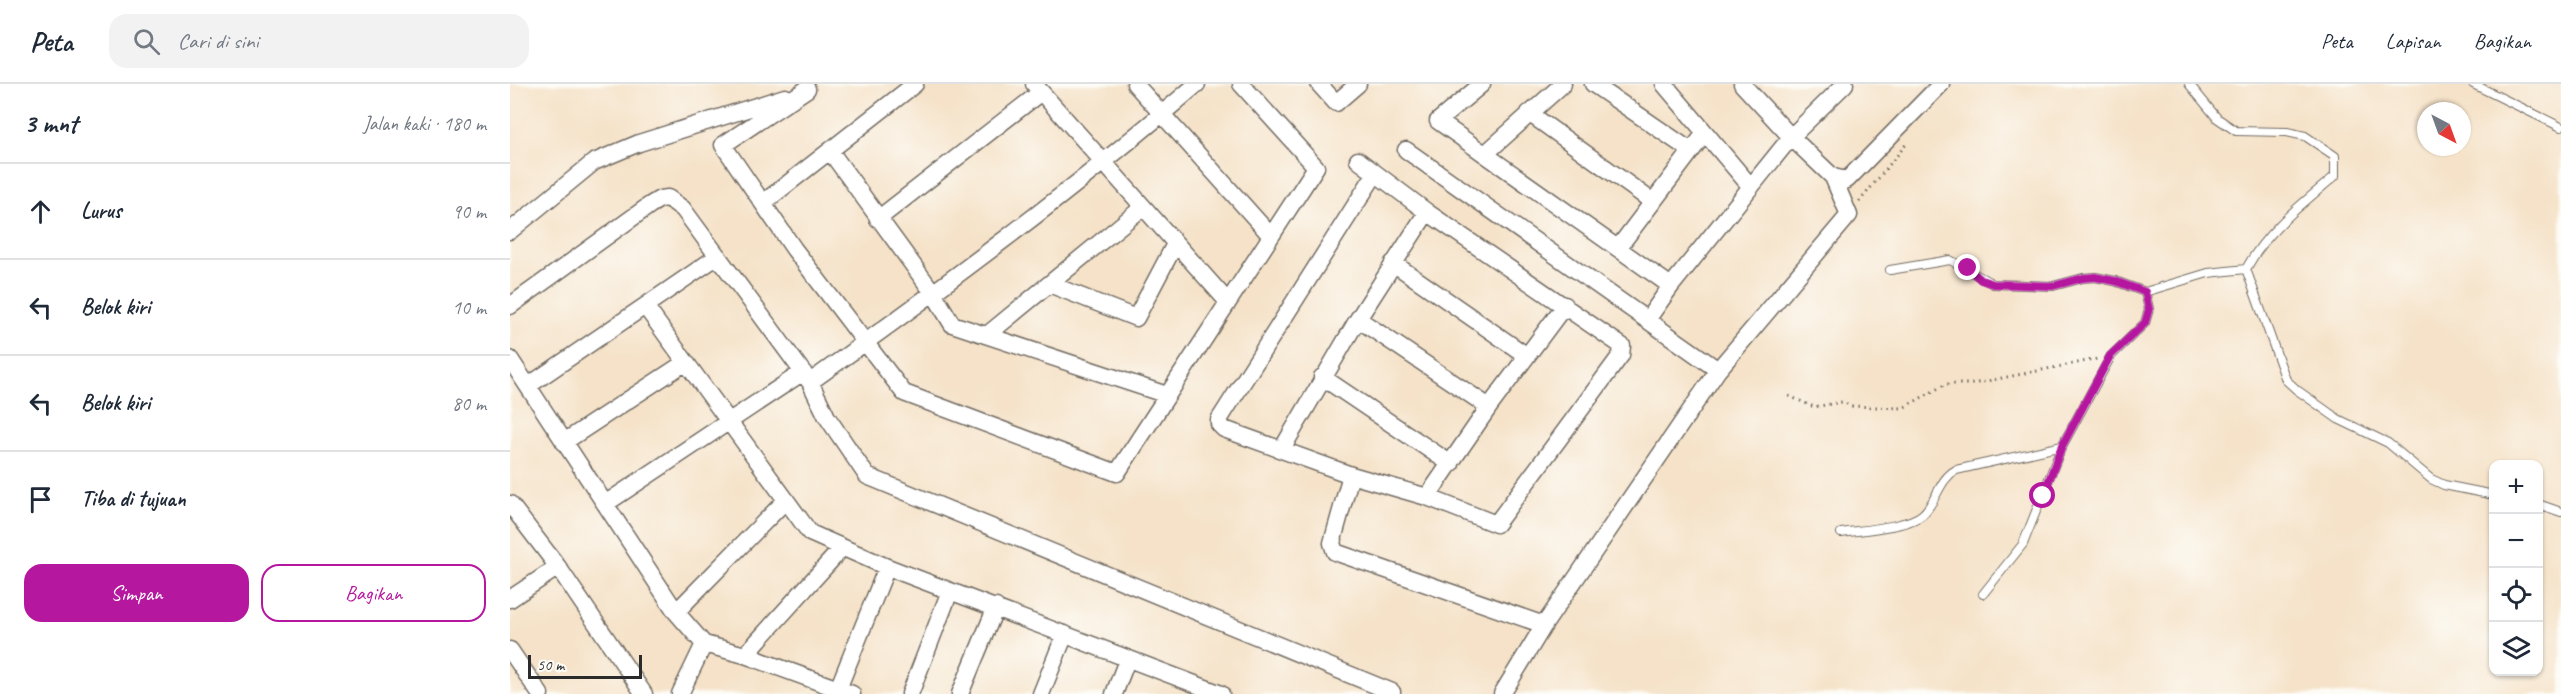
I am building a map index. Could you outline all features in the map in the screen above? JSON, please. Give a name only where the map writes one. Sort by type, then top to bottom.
[{"type":"street","points":[[763,203],[915,84]]},
{"type":"street","points":[[1135,84],[1271,236]]},
{"type":"street","points":[[605,504],[731,421],[864,343],[934,294],[1103,165],[1197,84]]},
{"type":"street","points":[[810,86],[723,145],[864,343],[904,393],[1117,473],[1316,167],[1241,84]]},
{"type":"street","points":[[1319,84],[1336,103],[1358,84]]},
{"type":"street","points":[[1482,84],[1438,121],[1671,286]]},
{"type":"street","points":[[1485,154],[1563,84]]},
{"type":"street","points":[[1593,84],[1691,151]]},
{"type":"street","points":[[1664,84],[1751,187]]},
{"type":"street","points":[[1502,694],[1545,626],[1718,370],[1849,215],[1833,177],[1791,137],[1742,84]]},
{"type":"street","points":[[1833,177],[1847,180],[1941,84]]},
{"type":"street","points":[[510,231],[594,162],[639,142],[810,86]]},
{"type":"street","points":[[1647,320],[1671,286],[1791,137],[1841,86]]},
{"type":"street","points":[[878,219],[1038,88],[1103,165],[1227,301]]},
{"type":"street","points":[[1529,113],[1653,201]]},
{"type":"street","points":[[1618,248],[1705,133]]},
{"type":"street","points":[[1406,150],[1718,370]]},
{"type":"street","points":[[830,151],[934,294],[952,324],[1167,395]]},
{"type":"street","points":[[1358,159],[1427,212],[1622,346],[1621,355],[1498,523],[1490,523],[1427,497],[1352,475],[1224,429],[1219,424],[1219,420],[1376,174]]},
{"type":"street","points":[[510,306],[660,199],[668,198],[683,209],[807,377],[826,417],[867,476],[1394,693]]},
{"type":"street","points":[[987,335],[1142,208]]},
{"type":"street","points":[[1282,449],[1322,377],[1427,212]]},
{"type":"street","points":[[1048,284],[1136,318],[1175,244]]},
{"type":"street","points":[[528,387],[718,256]]},
{"type":"street","points":[[1393,263],[1527,356]]},
{"type":"street","points":[[1427,497],[1489,406],[1565,305]]},
{"type":"street","points":[[645,306],[731,421],[810,533],[887,567],[1065,634],[1201,691],[1221,694]]},
{"type":"street","points":[[1358,319],[1489,406]]},
{"type":"street","points":[[510,359],[676,612],[704,644],[746,655],[845,692],[887,567]]},
{"type":"street","points":[[564,442],[686,363]]},
{"type":"street","points":[[1322,377],[1451,464]]},
{"type":"street","points":[[1352,475],[1332,543],[1335,552],[1545,626]]},
{"type":"street","points":[[676,612],[786,500]]},
{"type":"street","points":[[510,504],[558,567],[644,694]]},
{"type":"street","points":[[746,655],[842,548]]},
{"type":"street","points":[[510,599],[558,567]]},
{"type":"street","points":[[910,694],[950,591]]},
{"type":"street","points":[[960,694],[996,607]]},
{"type":"street","points":[[1041,694],[1065,634]]},
{"type":"street","points":[[680,694],[704,644]]},
{"type":"street","points":[[510,650],[540,694]]},
{"type":"street","points":[[1114,694],[1127,660]]},
{"type":"lane","points":[[2189,84],[2217,118],[2236,131],[2287,132],[2305,136],[2335,156],[2335,176],[2272,231],[2260,245],[2246,269]]},
{"type":"lane","points":[[2473,84],[2561,127]]},
{"type":"lane","points":[[1890,270],[1950,260],[1993,284],[2053,286],[2095,277],[2115,281],[2145,292],[2208,273],[2246,269]]},
{"type":"lane","points":[[2246,269],[2286,380],[2338,419],[2388,443],[2431,479],[2444,485],[2489,494]]},
{"type":"lane","points":[[1983,594],[2023,544],[2062,446],[2110,356],[2145,323],[2149,309],[2145,292]]},
{"type":"lane","points":[[1841,534],[1914,520],[1929,507],[1947,475],[1956,470],[2062,446]]},
{"type":"lane","points":[[2543,506],[2561,512]]},
{"type":"path","points":[[1849,215],[1909,141]]},
{"type":"path","points":[[1789,396],[1814,407],[1842,402],[1852,406],[1903,408],[1946,384],[1972,384],[2110,356]]},
{"type":"route","points":[[1968,268],[1981,280],[1993,284],[2060,286],[2083,278],[2095,277],[2115,281],[2145,292],[2149,309],[2145,323],[2110,356],[2062,446],[2043,496]]}]
